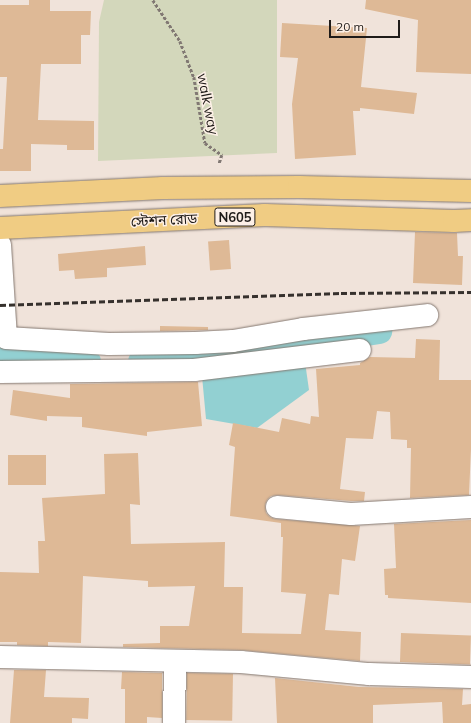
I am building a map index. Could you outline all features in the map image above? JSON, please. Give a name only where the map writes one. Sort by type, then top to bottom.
[{"type":"highway","name":"N605","points":[[0,196],[210,187],[299,187],[471,191]]},
{"type":"highway","name":"স্টেশন রোড","points":[[0,228],[266,215],[454,221],[471,220]]},
{"type":"street","points":[[0,245],[6,338],[109,344],[233,341],[303,329],[426,315]]},
{"type":"street","points":[[194,370],[195,343]]},
{"type":"street","points":[[108,371],[109,344]]},
{"type":"street","points":[[0,372],[194,370],[360,350]]},
{"type":"street","points":[[277,507],[351,514],[471,506]]},
{"type":"street","points":[[0,657],[241,662],[369,674],[471,677]]},
{"type":"street","points":[[174,723],[175,661]]},
{"type":"path","name":"walk way","points":[[153,0],[180,41],[194,77],[205,143],[222,155],[210,187]]},
{"type":"green space","points":[[104,0],[277,0],[277,153],[98,161],[99,22]]},
{"type":"water","points":[[305,362],[309,390],[257,428],[206,419],[202,376]]},
{"type":"building","points":[[29,0],[50,0],[50,11],[91,11],[90,35],[81,35],[81,64],[41,64],[38,120],[94,121],[94,150],[67,150],[67,145],[31,144],[31,171],[0,171],[0,149],[3,149],[7,77],[0,77],[0,5],[29,5]]},
{"type":"building","points":[[366,0],[471,0],[471,74],[416,72],[418,20],[365,9]]},
{"type":"building","points":[[282,23],[367,28],[361,87],[417,93],[414,114],[360,108],[360,111],[353,111],[356,155],[295,159],[292,104],[298,58],[280,57]]},
{"type":"building","points":[[415,232],[457,233],[458,256],[463,256],[462,285],[413,283]]},
{"type":"building","points":[[229,240],[231,269],[210,270],[208,241]]},
{"type":"building","points":[[145,246],[146,265],[107,268],[107,277],[75,279],[74,270],[59,271],[58,254]]},
{"type":"building","points":[[160,326],[208,327],[208,330],[160,331]]},
{"type":"building","points":[[416,339],[440,340],[439,380],[471,380],[469,495],[410,498],[411,448],[407,448],[407,440],[391,439],[390,412],[377,411],[373,439],[346,438],[340,489],[365,492],[364,501],[278,495],[271,496],[265,505],[266,513],[275,519],[360,526],[355,561],[342,559],[339,595],[329,594],[325,630],[361,632],[360,661],[241,650],[123,647],[123,644],[160,643],[160,626],[189,626],[195,586],[148,587],[148,581],[83,576],[81,643],[48,642],[48,646],[17,645],[17,642],[0,642],[0,572],[39,573],[38,541],[45,541],[42,498],[105,494],[104,454],[138,453],[140,505],[130,504],[131,544],[225,542],[224,587],[243,587],[242,633],[301,634],[306,594],[281,592],[283,537],[281,537],[281,523],[230,516],[235,447],[229,445],[233,423],[279,432],[282,418],[310,424],[311,416],[319,417],[316,369],[360,365],[360,363],[370,357],[415,358]]},
{"type":"building","points":[[198,382],[202,426],[147,432],[147,436],[82,427],[82,417],[47,416],[47,421],[10,415],[13,390],[70,398],[70,384]]},
{"type":"building","points":[[8,455],[46,455],[46,485],[8,485]]},
{"type":"building","points":[[471,520],[471,603],[388,598],[388,595],[385,595],[384,569],[396,568],[394,524]]},
{"type":"building","points":[[401,633],[471,635],[470,664],[400,662]]},
{"type":"building","points":[[14,670],[46,670],[44,697],[89,698],[88,719],[72,718],[72,723],[10,723]]},
{"type":"building","points":[[122,672],[162,673],[162,718],[147,717],[147,723],[125,723],[125,689],[121,689]]},
{"type":"building","points":[[187,673],[233,674],[232,721],[186,720]]},
{"type":"building","points":[[275,678],[359,687],[463,689],[462,705],[471,704],[471,723],[443,723],[442,702],[373,705],[373,723],[277,723]]},
{"type":"waterway","points":[[140,361],[238,353],[379,331]]},
{"type":"waterway","points":[[0,355],[64,361],[88,361]]},
{"type":"railway","points":[[0,305],[341,293],[471,292]]}]
